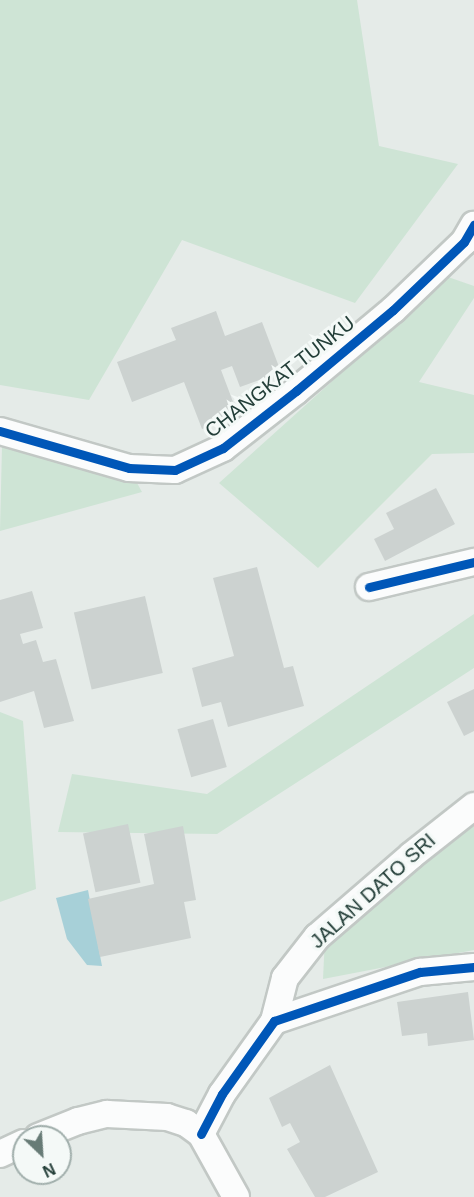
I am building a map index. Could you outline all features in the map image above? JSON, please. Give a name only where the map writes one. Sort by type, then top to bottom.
[{"type":"street","name":"CHANGKAT TUNKU","points":[[0,431],[129,468],[175,470],[223,448],[296,391],[393,310],[464,242],[474,225]]},
{"type":"street","points":[[369,587],[474,562]]},
{"type":"street","name":"JALAN DATO SRI","points":[[274,1021],[285,978],[317,937],[420,848],[474,806]]},
{"type":"street","points":[[201,1134],[222,1094],[274,1021],[420,972],[474,967]]},
{"type":"street","points":[[70,1125],[107,1114],[137,1113],[167,1116],[186,1124],[201,1134],[236,1197]]},
{"type":"green space","points":[[0,0],[357,0],[379,146],[458,164],[355,303],[182,240],[89,400],[0,385]]},
{"type":"green space","points":[[448,277],[474,286],[474,298],[419,382],[474,395],[474,453],[432,454],[318,568],[219,483]]},
{"type":"green space","points":[[2,446],[137,483],[142,492],[0,531]]},
{"type":"green space","points":[[474,614],[474,668],[217,834],[58,832],[72,774],[207,794]]},
{"type":"green space","points":[[0,712],[23,721],[36,889],[0,902]]},
{"type":"green space","points":[[474,825],[474,950],[323,979],[325,937]]},
{"type":"water","points":[[88,890],[102,966],[87,965],[67,939],[56,898]]},
{"type":"building","points":[[216,311],[225,336],[262,322],[281,372],[240,387],[232,366],[221,370],[238,415],[202,429],[184,382],[132,402],[117,362],[176,340],[171,328]]},
{"type":"building","points":[[436,488],[455,524],[385,561],[374,539],[394,529],[386,513]]},
{"type":"building","points":[[257,567],[284,668],[293,666],[304,706],[228,727],[221,702],[202,707],[192,668],[234,656],[213,578]]},
{"type":"building","points":[[32,591],[43,628],[20,634],[23,644],[36,640],[43,662],[56,659],[74,721],[44,728],[34,691],[0,702],[0,600]]},
{"type":"building","points":[[145,596],[163,673],[92,689],[74,612]]},
{"type":"building","points":[[474,689],[474,731],[464,736],[447,702]]},
{"type":"building","points":[[213,719],[227,767],[191,777],[177,729]]},
{"type":"building","points":[[128,824],[140,883],[95,892],[83,834]]},
{"type":"building","points":[[183,826],[196,900],[184,902],[191,938],[100,957],[88,899],[154,884],[144,834]]},
{"type":"building","points":[[468,992],[474,1040],[428,1046],[427,1033],[402,1036],[397,1002]]},
{"type":"building","points":[[330,1065],[378,1172],[325,1197],[315,1197],[287,1149],[300,1142],[290,1123],[282,1127],[269,1098]]},
{"type":"cycle path","points":[[0,431],[129,468],[175,470],[223,448],[296,391],[393,310],[464,242],[474,225]]},
{"type":"cycle path","points":[[369,587],[474,562]]},
{"type":"cycle path","points":[[201,1134],[222,1094],[274,1021],[420,972],[474,967]]}]
